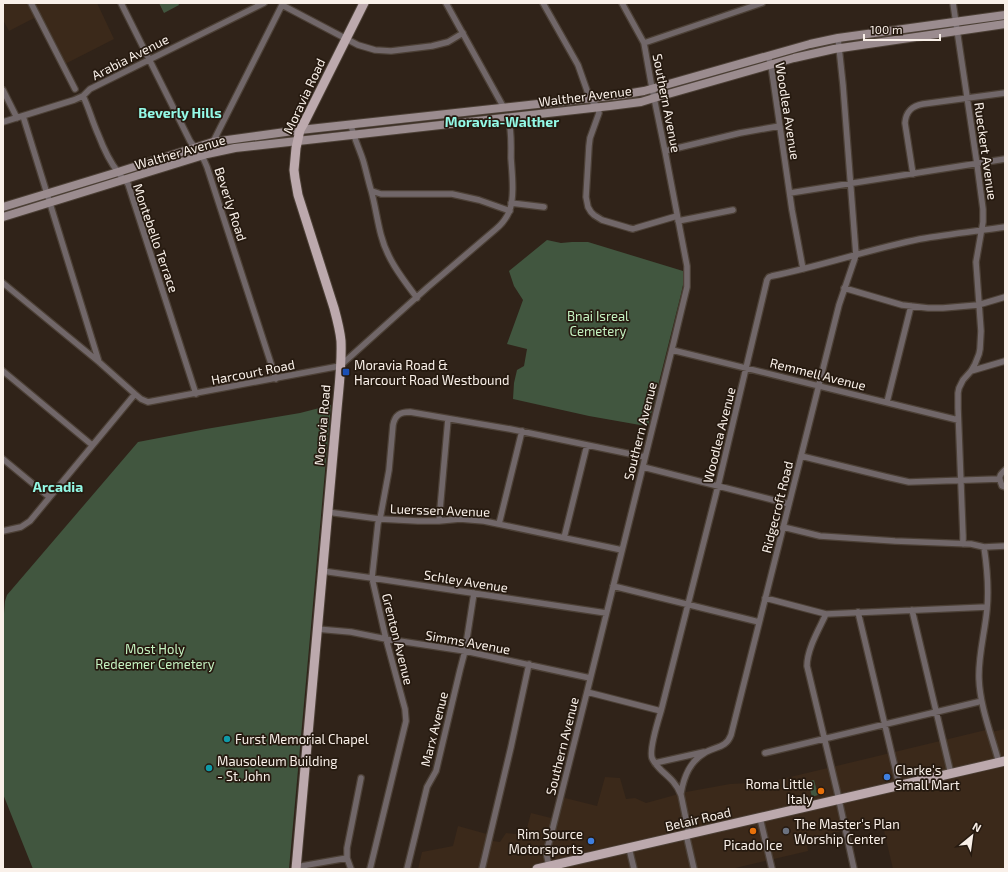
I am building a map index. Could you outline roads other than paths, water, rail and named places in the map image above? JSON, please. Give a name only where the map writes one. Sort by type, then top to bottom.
[{"type":"main road","name":"Moravia Road","points":[[296,868],[328,512],[341,342],[334,308],[298,195],[294,170],[297,141],[300,130],[364,3]]},
{"type":"main road","name":"Walther Avenue","points":[[3,207],[213,142],[300,130],[620,95],[652,88],[810,44],[838,38],[1005,15]]},
{"type":"main road","name":"Walther Avenue","points":[[3,217],[201,156],[235,148],[641,102],[794,58],[839,48],[1005,24]]},
{"type":"main road","points":[[504,108],[508,118]]},
{"type":"main road","name":"Belair Road","points":[[537,869],[1002,762]]},
{"type":"street","points":[[31,3],[75,88]]},
{"type":"street","name":"Beverly Road","points":[[121,3],[190,141],[204,160],[276,379]]},
{"type":"street","name":"Arabia Avenue","points":[[3,122],[83,96],[90,89],[264,3]]},
{"type":"street","points":[[446,3],[504,108]]},
{"type":"street","points":[[543,3],[578,65],[590,99],[598,107],[599,113],[590,138],[586,197],[589,210],[594,216],[629,228],[636,228],[733,210]]},
{"type":"street","name":"Southern Avenue","points":[[549,866],[546,852],[672,350],[688,278],[666,151],[644,43],[622,3]]},
{"type":"street","points":[[644,43],[762,3]]},
{"type":"street","name":"Rueckert Avenue","points":[[953,3],[983,209],[982,230],[976,262],[980,348],[977,360],[961,384],[958,393],[963,544]]},
{"type":"street","points":[[213,142],[282,4],[366,48],[382,51],[440,45],[463,33]]},
{"type":"street","points":[[838,38],[856,255]]},
{"type":"street","name":"Woodlea Avenue","points":[[656,763],[652,758],[652,751],[661,711],[718,486],[766,280],[772,276],[803,269],[795,229],[771,65],[768,56]]},
{"type":"street","points":[[3,90],[17,118]]},
{"type":"street","points":[[912,174],[905,123],[910,110],[918,105],[1005,93]]},
{"type":"street","name":"Montebello Terrace","points":[[83,96],[91,119],[110,159],[128,184],[196,394]]},
{"type":"street","points":[[23,116],[99,362]]},
{"type":"street","points":[[372,191],[381,194],[452,194],[476,199],[510,211],[512,185],[510,123],[508,118]]},
{"type":"street","points":[[351,125],[372,191],[381,234],[387,252],[398,272],[417,298]]},
{"type":"street","points":[[666,151],[740,133],[780,126]]},
{"type":"street","points":[[790,193],[1005,159]]},
{"type":"street","points":[[511,203],[544,207]]},
{"type":"street","name":"Harcourt Road","points":[[3,283],[99,362],[143,401],[151,402],[340,366],[502,223],[510,211]]},
{"type":"street","points":[[803,269],[920,239],[1005,227]]},
{"type":"street","name":"Ridgecroft Road","points":[[656,763],[706,752],[723,745],[727,742],[731,735],[818,386],[844,288],[856,255]]},
{"type":"street","points":[[844,288],[911,306],[943,308],[978,305],[1005,297]]},
{"type":"street","points":[[887,402],[911,306]]},
{"type":"street","name":"Remmell Avenue","points":[[672,350],[958,420]]},
{"type":"street","points":[[971,371],[1005,361]]},
{"type":"street","points":[[3,371],[92,445]]},
{"type":"street","points":[[3,531],[16,529],[30,521],[135,394]]},
{"type":"street","name":"Grenton Avenue","points":[[370,869],[406,721],[405,709],[386,639],[372,578],[378,523],[386,493],[393,425],[398,414],[404,412],[448,419]]},
{"type":"street","points":[[439,521],[448,419],[522,431],[645,457]]},
{"type":"street","points":[[500,524],[522,431]]},
{"type":"street","points":[[564,538],[587,444]]},
{"type":"street","points":[[801,456],[909,482],[999,479]]},
{"type":"street","points":[[3,459],[49,497]]},
{"type":"street","points":[[643,467],[789,504]]},
{"type":"street","points":[[1005,470],[999,479],[1002,486],[1005,487]]},
{"type":"street","name":"Luerssen Avenue","points":[[328,512],[380,519],[439,521],[460,519],[473,520],[500,524],[622,550]]},
{"type":"street","points":[[783,527],[820,536],[888,541],[971,544],[984,547],[1005,546]]},
{"type":"street","points":[[984,547],[988,587],[979,680],[982,701],[1002,762]]},
{"type":"street","name":"Schley Avenue","points":[[322,571],[606,613]]},
{"type":"street","points":[[613,586],[759,622]]},
{"type":"street","name":"Marx Avenue","points":[[407,869],[427,787],[437,766],[464,651],[474,593]]},
{"type":"street","points":[[765,598],[826,614],[987,607]]},
{"type":"street","points":[[912,610],[951,774]]},
{"type":"street","points":[[858,612],[898,780],[901,786]]},
{"type":"street","points":[[826,614],[810,649],[807,662],[854,869]]},
{"type":"street","name":"Simms Avenue","points":[[317,629],[351,632],[464,651],[590,678]]},
{"type":"street","points":[[482,869],[529,664]]},
{"type":"street","points":[[587,692],[661,711]]},
{"type":"street","points":[[765,753],[978,702]]},
{"type":"street","name":"Ridgecroft Road","points":[[681,794],[682,783],[688,770],[694,762],[706,752]]},
{"type":"street","points":[[656,763],[658,767],[674,781],[681,794],[694,869]]},
{"type":"street","points":[[351,869],[347,858],[347,848],[361,778]]},
{"type":"street","points":[[760,818],[772,869]]},
{"type":"street","points":[[629,848],[634,869]]},
{"type":"street","points":[[296,868],[347,858]]},
{"type":"place","name":"Moravia Road & Harcourt Road Westbound","points":[[346,372]]},
{"type":"place","name":"Furst Memorial Chapel","points":[[227,739]]},
{"type":"place","name":"Mausoleum Building - St. John","points":[[209,768]]},
{"type":"place","name":"Clarke's Small Mart","points":[[887,777]]},
{"type":"place","name":"Roma Little Italy","points":[[821,791]]},
{"type":"place","name":"Picado Ice","points":[[753,831]]},
{"type":"place","name":"The Master's Plan Worship Center","points":[[786,831]]},
{"type":"place","name":"Rim Source Motorsports","points":[[591,841]]},
{"type":"district","name":"Beverly Hills","points":[[180,112]]},
{"type":"district","name":"Moravia-Walther","points":[[502,121]]},
{"type":"district","name":"Arcadia","points":[[58,486]]},
{"type":"park label","name":"Bnai Isreal Cemetery","points":[[598,324]]},
{"type":"park label","name":"Most Holy Redeemer Cemetery","points":[[155,656]]}]
